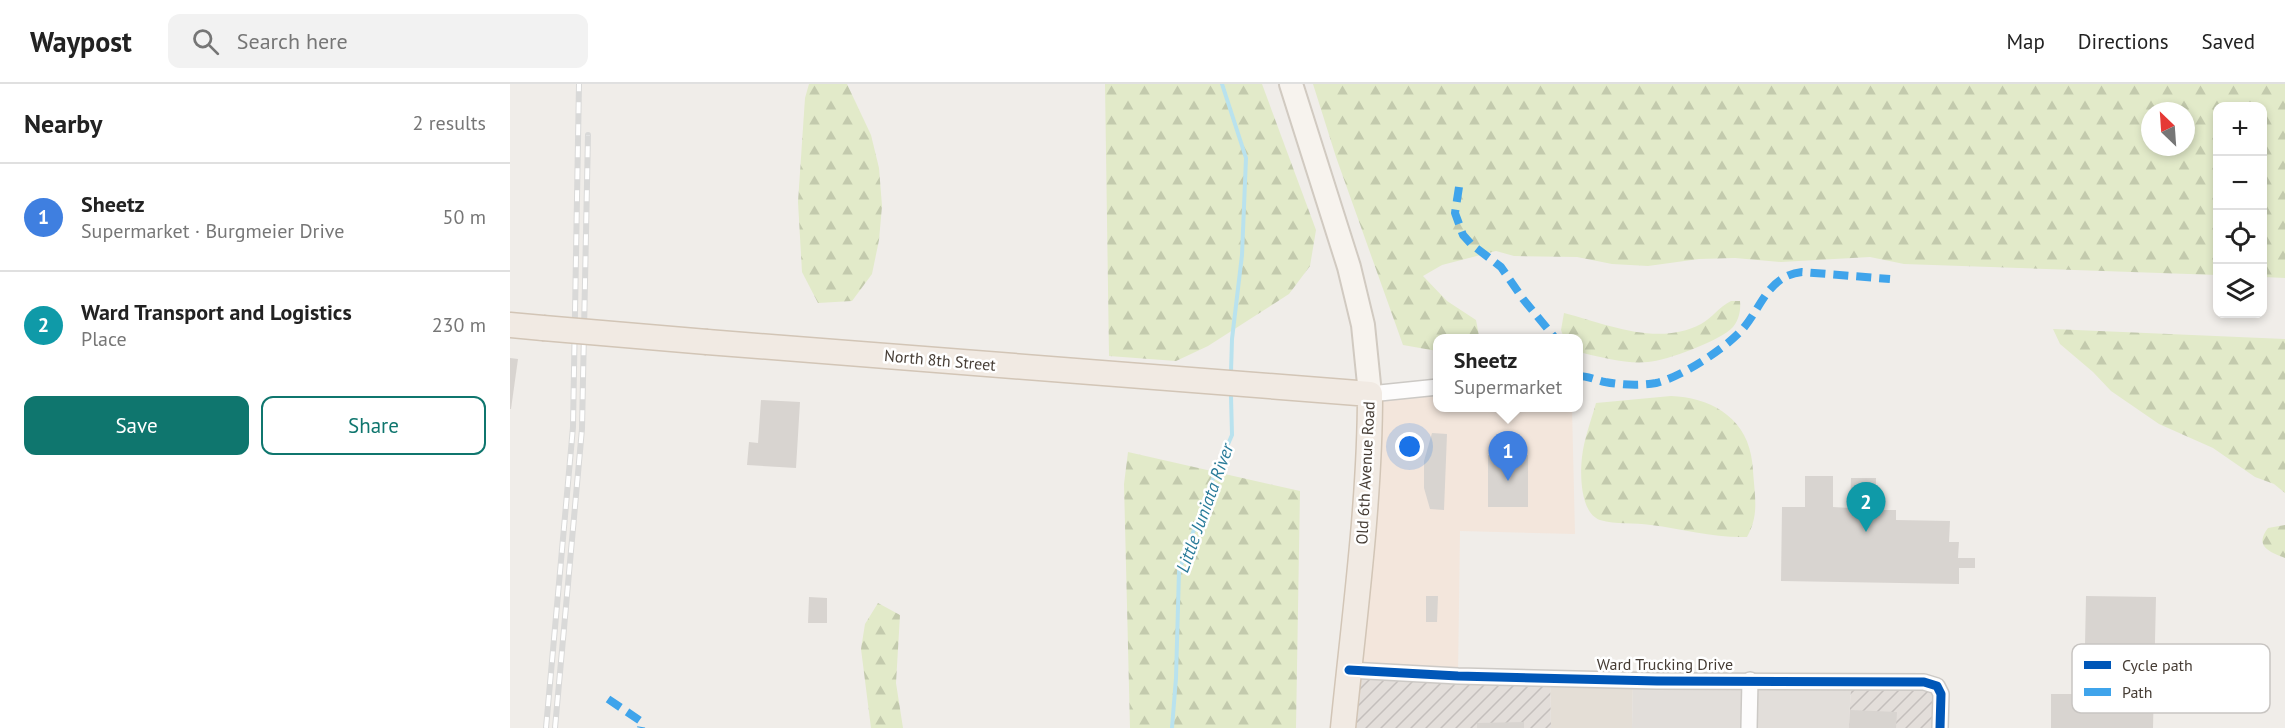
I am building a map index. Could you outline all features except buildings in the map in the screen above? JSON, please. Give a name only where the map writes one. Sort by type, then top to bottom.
[{"type":"main road","name":"Old 6th Avenue Road","points":[[1291,84],[1349,267],[1363,325],[1370,394],[1370,427],[1361,546],[1343,728]]},
{"type":"main road","name":"North 8th Street","points":[[510,324],[707,342],[1370,394]]},
{"type":"street","points":[[1370,394],[1433,387]]},
{"type":"street","name":"Ward Trucking Drive","points":[[1349,670],[1550,678],[1928,682],[1938,686],[1941,694],[1940,728]]},
{"type":"street","points":[[1749,728],[1750,680]]},
{"type":"shaded area","points":[[1433,385],[1433,412],[1572,412],[1575,534],[1460,531],[1458,676],[1349,670],[1374,390]]},
{"type":"shaded area","points":[[1349,670],[1550,678],[1551,728],[1344,728]]},
{"type":"shaded area","points":[[1550,678],[1633,681],[1632,728],[1551,728]]},
{"type":"shaded area","points":[[1633,681],[1851,681],[1849,728],[1632,728]]},
{"type":"shaded area","points":[[1851,681],[1937,686],[1940,728],[1849,728]]},
{"type":"green space","points":[[809,84],[847,84],[871,135],[879,168],[882,206],[879,240],[872,274],[852,301],[818,303],[802,272],[798,202],[805,98]]},
{"type":"green space","points":[[1105,84],[1262,84],[1316,230],[1310,266],[1289,294],[1208,346],[1176,361],[1109,356]]},
{"type":"green space","points":[[1313,84],[2285,84],[2285,278],[2267,277],[2267,102],[2213,102],[2213,275],[1904,264],[1870,257],[1781,262],[1735,258],[1699,259],[1648,266],[1612,264],[1577,257],[1514,256],[1496,251],[1442,265],[1423,276],[1447,301],[1476,320],[1479,334],[1433,334],[1433,350],[1403,345],[1336,157]]},
{"type":"green space","points":[[1731,301],[1740,301],[1738,318],[1727,332],[1693,349],[1656,361],[1623,361],[1583,353],[1583,334],[1562,334],[1561,330],[1564,313],[1632,331],[1668,334],[1685,331],[1701,324]]},
{"type":"green space","points":[[2053,329],[2285,339],[2285,493],[2274,484],[2255,477],[2213,448],[2159,424],[2111,391],[2060,344]]},
{"type":"green space","points":[[1671,396],[1685,397],[1711,405],[1732,419],[1741,429],[1751,455],[1755,498],[1754,518],[1747,537],[1723,536],[1645,524],[1606,522],[1593,516],[1588,510],[1583,492],[1581,464],[1584,444],[1596,403]]},
{"type":"green space","points":[[1128,452],[1300,491],[1296,728],[1130,728],[1124,484]]},
{"type":"green space","points":[[2285,525],[2285,558],[2265,548],[2263,539],[2268,528]]},
{"type":"green space","points":[[878,603],[900,615],[896,683],[903,728],[871,728],[861,649],[865,624]]},
{"type":"waterway","name":"Little Juniata River","points":[[1222,84],[1246,158],[1242,255],[1232,339],[1231,372]]},
{"type":"waterway","name":"Little Juniata River","points":[[1172,728],[1179,571],[1211,483],[1232,435],[1231,396]]},
{"type":"railway","points":[[546,728],[573,427],[579,84]]},
{"type":"railway","points":[[555,728],[582,429],[588,135]]},
{"type":"marked path","points":[[1459,187],[1455,213],[1463,235],[1501,267],[1523,299],[1552,334]]},
{"type":"marked path","points":[[1583,376],[1611,383],[1637,385],[1656,383],[1677,375],[1711,355],[1739,333],[1772,287],[1790,275],[1802,272],[1890,279]]},
{"type":"marked path","points":[[608,699],[642,722],[641,728]]},
{"type":"cycle path","points":[[1349,670],[1458,676],[1657,681],[1924,682],[1937,686],[1941,694],[1940,728]]},
{"type":"place","name":"Sheetz","points":[[1508,481]]},
{"type":"place","name":"Ward Transport and Logistics","points":[[1866,532]]}]
